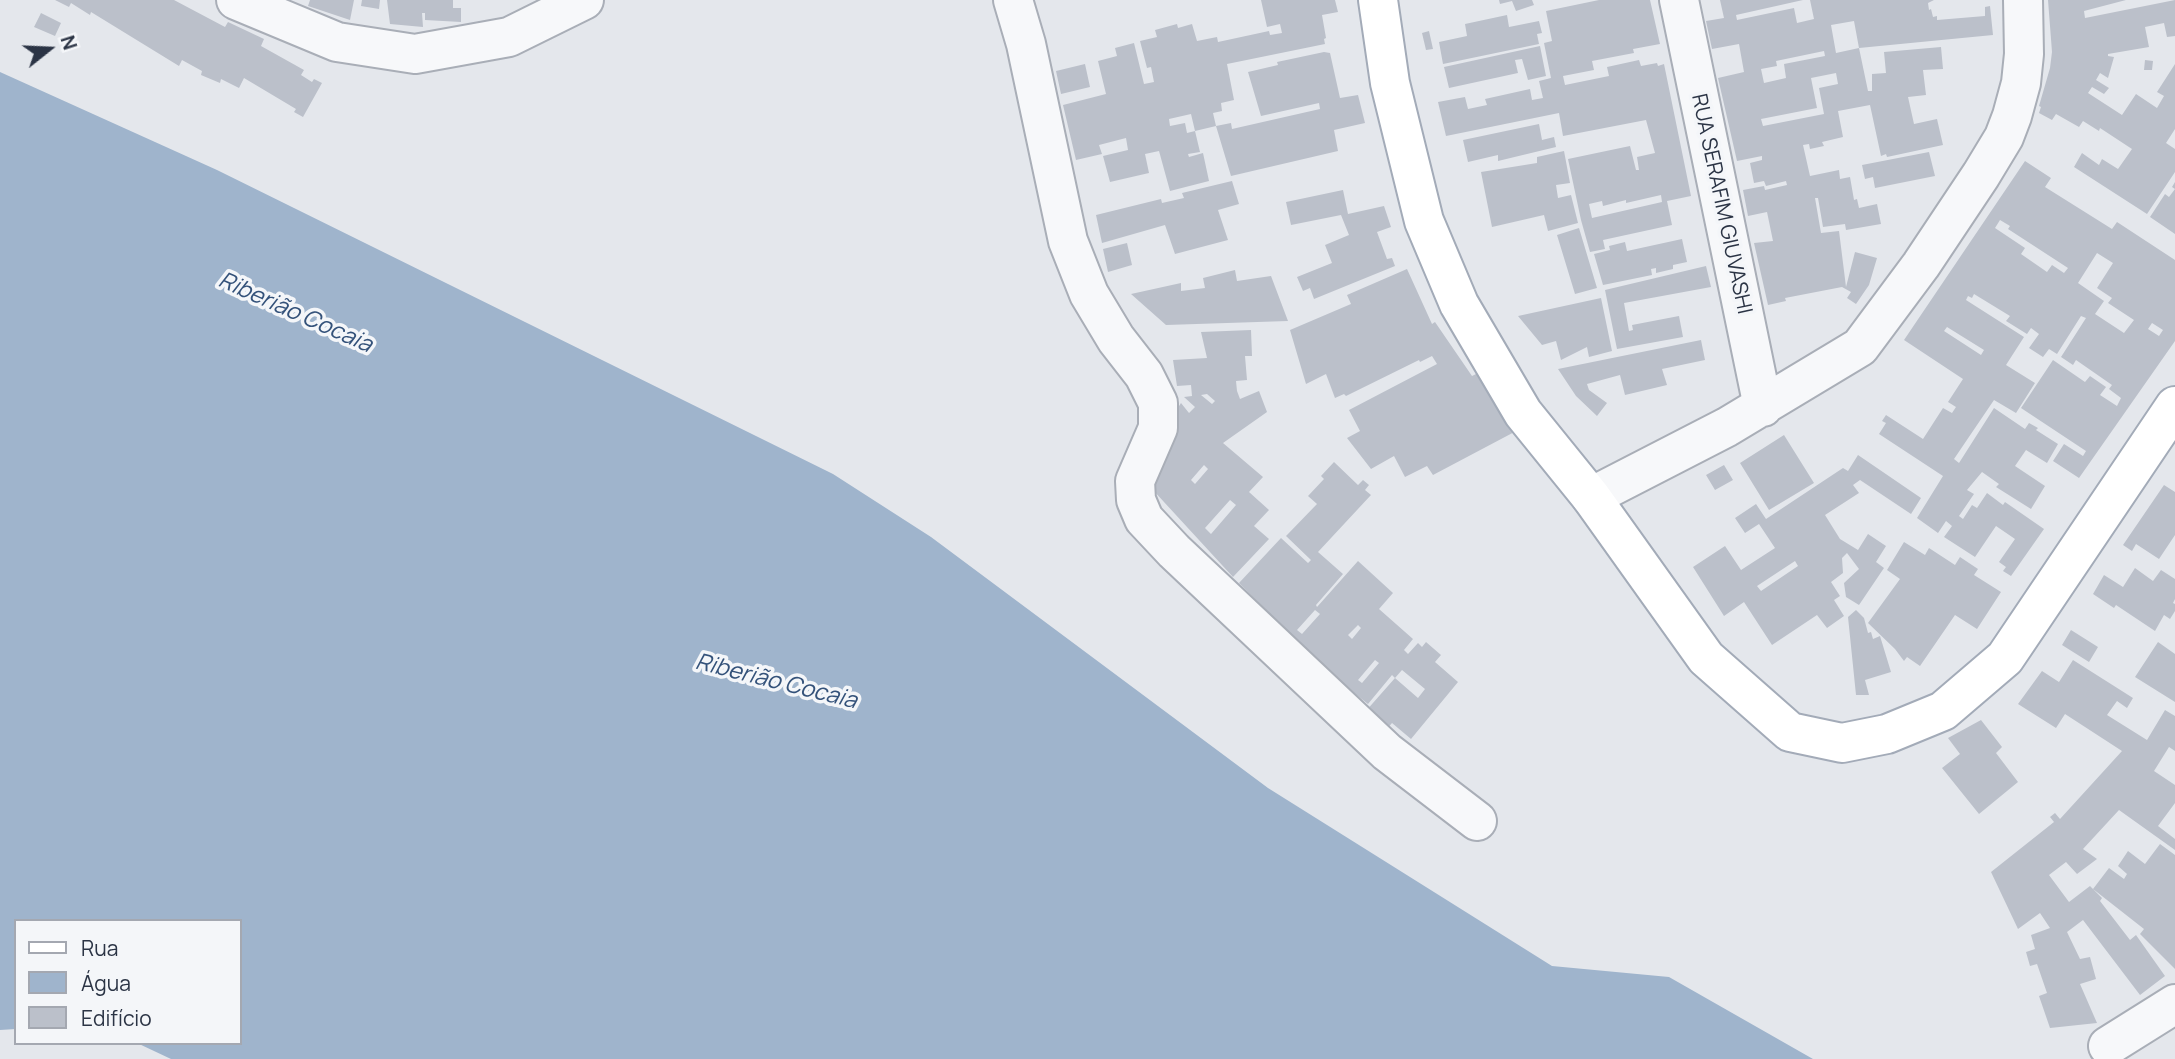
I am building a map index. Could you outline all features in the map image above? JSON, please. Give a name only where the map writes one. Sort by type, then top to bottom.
[{"type":"main road","points":[[1378,0],[1390,83],[1424,221],[1459,304],[1523,413],[1591,497],[1706,658],[1790,732],[1842,743],[1887,734],[1943,710],[2005,658],[2175,406]]},
{"type":"street","points":[[236,0],[337,43],[415,54],[509,37],[584,0]]},
{"type":"street","points":[[1013,0],[1026,44],[1069,241],[1088,294],[1116,339],[1144,375],[1158,403],[1158,428],[1135,481],[1136,500],[1144,519],[1174,551],[1387,752],[1477,821]]},
{"type":"street","name":"RUA SERAFIM GIUVASHI","points":[[1679,0],[1763,407]]},
{"type":"street","points":[[1591,497],[1763,407],[1860,347],[1921,265],[2004,136],[2021,83],[2024,54],[2023,0]]},
{"type":"street","points":[[2108,1046],[2175,1004]]},
{"type":"water","name":"Riberião Cocaia","points":[[0,72],[217,170],[833,474],[931,537],[1268,788],[1552,966],[1669,977],[1813,1059],[171,1059],[141,1045],[242,1045],[242,919],[14,919],[14,1029],[0,1030]]},
{"type":"building","points":[[55,0],[174,0],[225,27],[228,22],[264,39],[261,46],[304,70],[301,75],[312,82],[314,79],[322,83],[303,117],[294,112],[296,109],[244,78],[239,88],[221,79],[220,83],[201,75],[202,71],[182,60],[179,66],[91,12],[90,15],[71,3],[69,7]]},
{"type":"building","points":[[310,0],[354,0],[350,20],[308,6]]},
{"type":"building","points":[[362,0],[380,0],[379,9],[361,6]]},
{"type":"building","points":[[387,0],[453,0],[453,8],[461,8],[461,22],[425,20],[425,13],[422,13],[423,27],[390,24]]},
{"type":"building","points":[[1261,0],[1335,0],[1338,12],[1322,15],[1325,44],[1227,64],[1234,100],[1221,103],[1222,111],[1213,113],[1216,126],[1195,131],[1200,152],[1188,154],[1189,157],[1203,153],[1209,181],[1170,191],[1159,151],[1145,154],[1149,173],[1110,182],[1103,156],[1128,150],[1126,138],[1099,145],[1102,154],[1076,160],[1063,105],[1106,94],[1098,61],[1117,56],[1115,48],[1134,43],[1144,84],[1154,82],[1151,67],[1147,68],[1140,41],[1157,37],[1155,30],[1177,24],[1178,28],[1192,24],[1197,41],[1217,37],[1218,42],[1269,31],[1270,35],[1282,33],[1280,24],[1267,27]],"holes":[[[1191,114],[1195,131],[1187,133],[1185,123],[1170,126],[1169,119]]]},
{"type":"building","points":[[1499,0],[1532,0],[1534,5],[1516,11],[1512,1],[1500,4]]},
{"type":"building","points":[[1599,0],[1650,0],[1660,44],[1633,49],[1634,53],[1592,61],[1594,70],[1563,76],[1565,85],[1609,76],[1607,67],[1639,60],[1641,66],[1664,64],[1691,196],[1667,201],[1672,225],[1603,240],[1605,249],[1590,252],[1581,220],[1568,159],[1630,146],[1636,170],[1639,170],[1637,157],[1655,153],[1646,120],[1563,136],[1559,113],[1446,136],[1438,102],[1465,97],[1468,109],[1487,105],[1485,99],[1530,89],[1532,100],[1543,98],[1539,81],[1551,78],[1544,43],[1552,41],[1546,11]],"holes":[[[1661,195],[1662,202],[1592,218],[1589,204],[1602,201],[1603,206]]]},
{"type":"building","points":[[1720,0],[1803,0],[1736,15],[1737,20],[1794,8],[1797,23],[1814,19],[1810,0],[1934,0],[1928,3],[1929,10],[1931,9],[1933,17],[1937,16],[1937,20],[1985,16],[1985,7],[1990,6],[1993,35],[1859,48],[1868,91],[1872,91],[1872,74],[1886,73],[1884,52],[1941,47],[1943,69],[1923,70],[1926,95],[1908,97],[1914,124],[1937,119],[1943,145],[1881,156],[1870,105],[1838,111],[1843,137],[1822,142],[1824,146],[1810,149],[1809,144],[1803,145],[1810,176],[1839,170],[1840,179],[1850,177],[1854,200],[1857,199],[1859,208],[1877,204],[1881,224],[1846,230],[1845,224],[1823,227],[1818,198],[1815,198],[1821,233],[1839,231],[1846,287],[1855,252],[1877,258],[1869,285],[1856,304],[1847,298],[1851,292],[1842,287],[1785,298],[1786,301],[1768,305],[1754,243],[1773,241],[1767,212],[1748,216],[1743,190],[1764,186],[1765,190],[1787,185],[1786,181],[1766,186],[1764,181],[1754,183],[1750,163],[1762,160],[1762,156],[1737,161],[1718,78],[1744,72],[1739,44],[1712,49],[1706,21],[1724,18]],"holes":[[[1854,21],[1859,48],[1836,53],[1831,25]],[[1824,51],[1825,56],[1784,64],[1786,78],[1764,83],[1761,69],[1777,66],[1776,61]],[[1836,73],[1838,84],[1819,88],[1824,114],[1763,126],[1761,119],[1817,108],[1811,78]]]},
{"type":"building","points":[[2048,0],[2126,0],[2084,11],[2085,18],[2175,0],[2175,36],[2167,37],[2164,23],[2145,27],[2149,47],[2108,54],[2114,57],[2108,78],[2100,73],[2096,80],[2109,88],[2104,94],[2092,87],[2088,93],[2122,115],[2136,94],[2157,108],[2164,96],[2157,92],[2175,64],[2175,129],[2166,143],[2175,149],[2175,172],[2147,214],[2074,167],[2082,153],[2099,165],[2102,159],[2118,169],[2132,149],[2100,128],[2099,131],[2083,121],[2079,127],[2056,114],[2052,120],[2039,113],[2052,52]]},
{"type":"building","points":[[41,13],[61,23],[55,36],[34,27]]},
{"type":"building","points":[[1507,15],[1509,27],[1539,21],[1542,33],[1537,34],[1539,44],[1443,64],[1439,42],[1467,36],[1465,24]]},
{"type":"building","points":[[1429,31],[1433,49],[1426,50],[1422,33]]},
{"type":"building","points":[[1540,46],[1546,76],[1528,80],[1522,59],[1515,60],[1518,73],[1449,88],[1444,67]]},
{"type":"building","points":[[1330,53],[1340,98],[1358,95],[1365,123],[1334,130],[1338,151],[1231,176],[1216,126],[1231,123],[1232,129],[1320,109],[1319,103],[1261,116],[1248,72],[1278,65],[1277,62]]},
{"type":"building","points":[[2145,60],[2153,61],[2152,70],[2144,70]]},
{"type":"building","points":[[1085,64],[1090,87],[1061,94],[1056,71]]},
{"type":"building","points":[[1539,124],[1542,140],[1554,137],[1556,147],[1498,161],[1498,155],[1468,162],[1463,140]]},
{"type":"building","points":[[1564,151],[1570,183],[1556,185],[1558,198],[1571,195],[1578,223],[1548,231],[1544,215],[1492,227],[1481,172],[1537,163],[1537,157]]},
{"type":"building","points":[[1929,152],[1935,176],[1875,188],[1873,177],[1865,179],[1862,165]]},
{"type":"building","points":[[2025,161],[2051,178],[2045,187],[2112,229],[2117,222],[2175,260],[2175,341],[2079,478],[2053,461],[2064,444],[2083,456],[2086,451],[2021,408],[2053,360],[2085,382],[2090,376],[2106,387],[2100,395],[2117,406],[2121,398],[2109,389],[2112,385],[2076,360],[2073,365],[2061,357],[2086,318],[2081,316],[2057,354],[2049,349],[2043,357],[2029,348],[2039,334],[2031,328],[2027,334],[2006,321],[2010,316],[1974,294],[1972,298],[1968,296],[1966,300],[2024,337],[2006,365],[2035,383],[2016,413],[1994,400],[1954,459],[1959,463],[1994,408],[2025,429],[2029,423],[2038,428],[2036,430],[2058,444],[2047,463],[2026,450],[2015,466],[2045,486],[2031,509],[1996,487],[1999,484],[1982,472],[1967,490],[1974,494],[1959,516],[1963,519],[1972,505],[1977,508],[1987,493],[2044,529],[2011,576],[2003,571],[2006,567],[1999,562],[2015,539],[1996,526],[1975,557],[1944,537],[1952,526],[1946,521],[1938,533],[1917,518],[1943,476],[1879,434],[1886,423],[1882,421],[1886,415],[1923,439],[1943,408],[1952,413],[1956,407],[1948,402],[1963,379],[1904,340]],"holes":[[[2000,220],[2010,226],[2008,229],[2068,268],[2064,273],[2052,265],[2047,272],[2021,254],[2025,248],[1995,228]],[[2097,253],[2113,263],[2097,288],[2112,298],[2108,303],[2134,320],[2124,333],[2095,314],[2104,301],[2078,283]],[[2152,323],[2163,330],[2159,336],[2148,329]],[[1947,327],[1984,350],[1981,355],[1944,331]]]},
{"type":"building","points":[[1232,181],[1239,204],[1218,210],[1228,240],[1175,254],[1165,225],[1102,243],[1096,215],[1161,199],[1162,203],[1184,198],[1182,193]]},
{"type":"building","points":[[2175,189],[2175,234],[2150,217],[2165,194],[2169,197]]},
{"type":"building","points":[[1343,190],[1348,214],[1384,206],[1391,227],[1377,232],[1387,259],[1392,258],[1395,266],[1314,299],[1310,288],[1303,291],[1297,277],[1332,263],[1325,245],[1349,235],[1341,215],[1291,225],[1286,202]]},
{"type":"building","points":[[1579,228],[1597,288],[1575,294],[1557,235]]},
{"type":"building","points":[[1682,239],[1687,262],[1656,273],[1656,268],[1651,269],[1652,275],[1603,285],[1594,254],[1625,242],[1627,251]]},
{"type":"building","points":[[1127,243],[1132,265],[1108,272],[1103,249]]},
{"type":"building","points":[[1706,266],[1711,287],[1624,303],[1629,331],[1633,330],[1632,325],[1679,316],[1683,337],[1617,349],[1605,290]]},
{"type":"building","points":[[1407,269],[1432,324],[1435,322],[1472,376],[1478,373],[1520,429],[1433,475],[1427,466],[1405,477],[1394,456],[1371,469],[1347,438],[1360,431],[1349,410],[1437,364],[1432,356],[1346,396],[1344,394],[1335,398],[1326,374],[1306,384],[1290,330],[1351,304],[1347,295]]},
{"type":"building","points":[[1235,270],[1237,281],[1271,276],[1288,321],[1166,325],[1131,294],[1181,283],[1181,291],[1205,288],[1203,278]]},
{"type":"building","points":[[1601,298],[1612,351],[1589,357],[1587,347],[1561,360],[1556,341],[1542,345],[1518,316]]},
{"type":"building","points":[[1251,330],[1252,356],[1245,356],[1247,380],[1236,381],[1237,391],[1240,399],[1259,391],[1267,412],[1223,443],[1263,477],[1249,492],[1269,510],[1254,526],[1269,539],[1233,577],[1141,477],[1165,428],[1181,403],[1189,413],[1195,407],[1184,397],[1192,396],[1191,385],[1177,386],[1173,360],[1207,358],[1201,332]],"holes":[[[1207,394],[1215,401],[1212,404],[1201,395]],[[1204,465],[1208,469],[1195,484],[1191,480]],[[1230,500],[1236,505],[1211,534],[1205,528]]]},
{"type":"building","points":[[1701,340],[1705,360],[1662,369],[1667,385],[1625,395],[1620,375],[1587,384],[1589,390],[1607,403],[1597,416],[1576,396],[1558,369]]},
{"type":"building","points":[[1784,435],[1814,483],[1769,510],[1740,463]]},
{"type":"building","points":[[1858,455],[1921,498],[1911,514],[1860,480],[1853,485],[1859,493],[1825,515],[1840,539],[1858,550],[1868,534],[1886,546],[1876,562],[1884,568],[1859,605],[1846,597],[1844,583],[1859,569],[1847,553],[1842,558],[1843,573],[1831,582],[1840,596],[1834,600],[1844,616],[1827,628],[1817,615],[1772,645],[1744,602],[1724,616],[1693,567],[1725,546],[1741,570],[1775,548],[1759,524],[1745,533],[1735,518],[1756,504],[1766,519],[1843,468],[1848,471]],"holes":[[[1795,561],[1798,566],[1761,591],[1757,586]]]},
{"type":"building","points":[[1334,462],[1358,485],[1363,480],[1369,485],[1365,490],[1371,495],[1318,552],[1343,574],[1317,607],[1358,561],[1393,593],[1379,609],[1413,639],[1404,650],[1408,654],[1418,643],[1422,647],[1426,642],[1441,655],[1435,662],[1458,682],[1411,739],[1392,723],[1386,730],[1365,712],[1395,678],[1392,675],[1368,704],[1324,669],[1239,583],[1281,538],[1308,563],[1311,560],[1286,536],[1317,504],[1308,496],[1324,479],[1321,476]],"holes":[[[1315,610],[1320,614],[1302,634],[1297,630]],[[1358,625],[1361,628],[1352,639],[1348,635]],[[1375,660],[1379,663],[1362,683],[1358,680]],[[1402,670],[1425,689],[1418,698],[1395,678]]]},
{"type":"building","points":[[1724,465],[1733,480],[1715,490],[1706,475]]},
{"type":"building","points":[[2164,485],[2175,492],[2175,535],[2159,559],[2136,544],[2132,551],[2123,545]]},
{"type":"building","points":[[1904,542],[1925,555],[1929,548],[1955,565],[1960,557],[1978,569],[1974,575],[2001,592],[1977,629],[1955,615],[1920,666],[1907,657],[1904,661],[1868,623],[1900,579],[1887,570]]},
{"type":"building","points":[[2135,568],[2153,581],[2161,570],[2175,579],[2175,611],[2170,619],[2164,615],[2155,631],[2116,605],[2114,608],[2093,594],[2104,575],[2123,587]]},
{"type":"building","points":[[1856,610],[1864,618],[1868,633],[1871,632],[1873,639],[1880,636],[1891,672],[1865,680],[1869,695],[1856,695],[1848,617]]},
{"type":"building","points":[[2071,630],[2098,647],[2089,662],[2062,645]]},
{"type":"building","points":[[2158,642],[2175,654],[2175,702],[2135,677]]},
{"type":"building","points":[[2073,660],[2133,698],[2127,708],[2117,701],[2107,715],[2147,740],[2165,710],[2175,716],[2175,751],[2169,747],[2154,771],[2175,785],[2175,803],[2158,826],[2175,839],[2175,850],[2119,810],[2083,849],[2097,859],[2077,874],[2066,862],[2049,875],[2069,902],[2090,886],[2102,898],[2100,901],[2130,940],[2136,935],[2165,976],[2140,995],[2083,920],[2067,932],[2080,959],[2090,957],[2096,979],[2080,984],[2097,1023],[2050,1028],[2039,996],[2047,993],[2037,964],[2030,966],[2026,952],[2035,949],[2031,935],[2050,928],[2040,913],[2018,929],[1991,872],[2054,822],[2050,817],[2055,813],[2060,819],[2122,751],[2065,714],[2056,728],[2018,704],[2042,671],[2059,682]]},
{"type":"building","points":[[1981,720],[2002,747],[1996,753],[2018,782],[1979,814],[1942,768],[1960,754],[1948,738]]},
{"type":"building","points":[[2160,844],[2175,855],[2175,969],[2140,934],[2144,929],[2093,889],[2109,868],[2124,879],[2127,874],[2118,866],[2128,851],[2145,864]]}]
